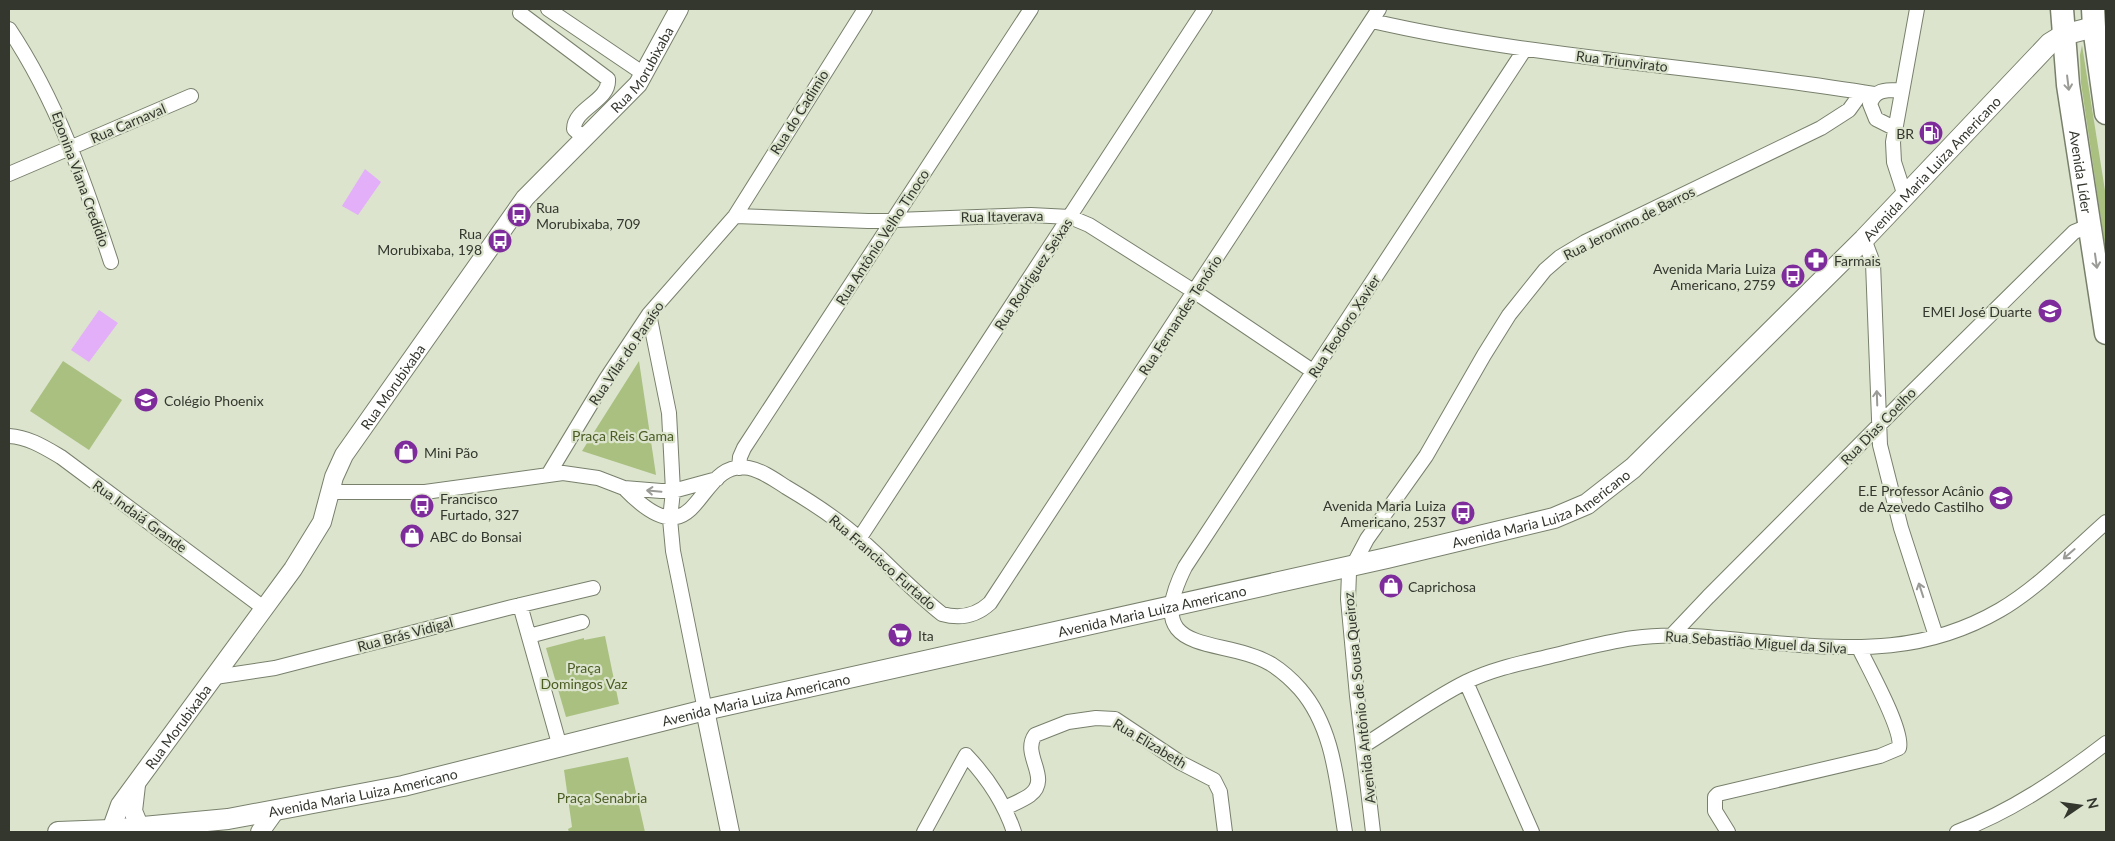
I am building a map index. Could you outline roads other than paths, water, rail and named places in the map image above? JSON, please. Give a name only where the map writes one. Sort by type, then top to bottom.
[{"type":"main road","name":"Avenida Líder","points":[[2062,9],[2068,85],[2106,333]]},
{"type":"main road","points":[[2063,35],[2098,20],[2106,113]]},
{"type":"main road","name":"Avenida Maria Luiza Americano","points":[[58,832],[140,828],[255,827],[275,811],[403,786],[704,710],[1354,566],[1554,518],[1587,504],[1633,468],[1864,239],[2050,43],[2063,35]]},
{"type":"street","points":[[548,9],[644,74]]},
{"type":"street","name":"Rua Morubixaba","points":[[111,830],[120,805],[265,609],[317,530],[325,513],[344,456],[524,198],[632,91],[644,74],[679,9]]},
{"type":"street","name":"Rua do Cadimio","points":[[734,216],[865,9]]},
{"type":"street","name":"Rua Antônio Velho Tinoco","points":[[739,468],[740,457],[744,448],[1031,9]]},
{"type":"street","name":"Rua Rodriguez Seixas","points":[[860,538],[1205,9]]},
{"type":"street","name":"Rua Fernandes Tenório","points":[[973,615],[990,603],[1379,9]]},
{"type":"street","points":[[1905,196],[1894,162],[1894,128],[1917,9]]},
{"type":"street","points":[[520,13],[608,79],[605,91],[575,121],[574,129],[584,138]]},
{"type":"street","name":"Rua Triunvirato","points":[[1372,21],[1525,50],[1868,93],[1884,90],[1901,90]]},
{"type":"street","name":"Eponina Viana Credídio","points":[[9,29],[14,48],[51,100],[71,147],[111,262]]},
{"type":"street","name":"Rua Teodoro Xavier","points":[[1170,606],[1184,568],[1525,50]]},
{"type":"street","points":[[1868,93],[1872,114],[1880,122],[1894,128]]},
{"type":"street","name":"Rua Jeronimo de Barros","points":[[1354,566],[1367,540],[1426,456],[1484,354],[1530,286],[1545,270],[1560,257],[1585,242],[1821,128],[1849,110],[1868,93]]},
{"type":"street","name":"Rua Carnaval","points":[[9,174],[191,96]]},
{"type":"street","name":"Rua Itaverava","points":[[734,216],[868,221],[1032,214],[1070,217],[1089,225],[1195,292],[1314,372]]},
{"type":"street","name":"Rua Vilar do Paraíso","points":[[548,475],[606,379],[649,314],[734,216]]},
{"type":"street","name":"Rua Dias Coelho","points":[[1672,635],[1878,426],[2074,232],[2090,225]]},
{"type":"street","points":[[1864,239],[1872,263],[1878,426],[1887,476],[1936,636]]},
{"type":"street","points":[[649,314],[669,413],[673,491],[670,519],[677,578],[730,832]]},
{"type":"street","name":"Rua Indaiá Grande","points":[[9,436],[20,436],[38,443],[60,457],[265,609]]},
{"type":"street","points":[[331,492],[426,492],[563,473],[584,475],[624,488],[673,491],[717,479],[739,468]]},
{"type":"street","name":"Rua Francisco Furtado","points":[[739,468],[759,471],[814,504],[860,538],[922,598],[942,614],[959,617],[973,615]]},
{"type":"street","points":[[624,488],[647,509],[656,515],[670,519],[685,513],[717,479]]},
{"type":"street","name":"Rua Sebastião Miguel da Silva","points":[[1363,746],[1466,682],[1506,668],[1592,646],[1634,638],[1672,635],[1860,648],[1892,646],[1936,636],[1972,624],[2001,610],[2036,583],[2106,522]]},
{"type":"street","name":"Avenida Antônio de Sousa Queiroz","points":[[1354,566],[1349,573],[1348,599],[1373,832]]},
{"type":"street","name":"Rua Brás Vidigal","points":[[215,677],[275,668],[593,588]]},
{"type":"street","points":[[520,605],[560,747]]},
{"type":"street","points":[[1170,606],[1171,617],[1181,631],[1208,646],[1242,653],[1270,664],[1284,673],[1305,696],[1314,710],[1333,759],[1345,832]]},
{"type":"street","points":[[529,636],[582,622]]},
{"type":"street","points":[[1728,832],[1714,805],[1718,794],[1880,756],[1899,748],[1897,728],[1860,648]]},
{"type":"street","points":[[1466,682],[1532,832]]},
{"type":"street","name":"Rua Elizabeth","points":[[1005,808],[1030,795],[1038,786],[1039,776],[1030,745],[1035,735],[1068,722],[1106,717],[1128,726],[1181,762],[1214,780],[1220,792],[1225,832]]},
{"type":"street","points":[[1956,832],[1980,823],[2040,792],[2106,743]]},
{"type":"street","points":[[924,832],[966,755],[990,783],[1005,808],[1014,832]]},
{"type":"street","name":"Rua Morubixaba","points":[[136,785],[133,811],[140,828]]},
{"type":"place","name":"BR","points":[[1931,133]]},
{"type":"place","name":"Rua Morubixaba, 709","points":[[519,215]]},
{"type":"place","name":"Rua Morubixaba, 198","points":[[500,241]]},
{"type":"place","name":"Farmais","points":[[1816,260]]},
{"type":"place","name":"Avenida Maria Luiza Americano, 2759","points":[[1793,276]]},
{"type":"place","name":"EMEI José Duarte","points":[[2050,311]]},
{"type":"place","name":"Colégio Phoenix","points":[[146,400]]},
{"type":"place","name":"Mini Pão","points":[[406,452]]},
{"type":"place","name":"E.E Professor Acânio de Azevedo Castilho","points":[[2001,498]]},
{"type":"place","name":"Francisco Furtado, 327","points":[[422,506]]},
{"type":"place","name":"Avenida Maria Luiza Americano, 2537","points":[[1463,513]]},
{"type":"place","name":"ABC do Bonsai","points":[[412,536]]},
{"type":"place","name":"Caprichosa","points":[[1391,586]]},
{"type":"place","name":"Ita","points":[[900,635]]},
{"type":"park label","name":"Praça Reis Gama","points":[[623,435]]},
{"type":"park label","name":"Praça Domingos Vaz","points":[[584,676]]},
{"type":"park label","name":"Praça Senabria","points":[[602,797]]}]
